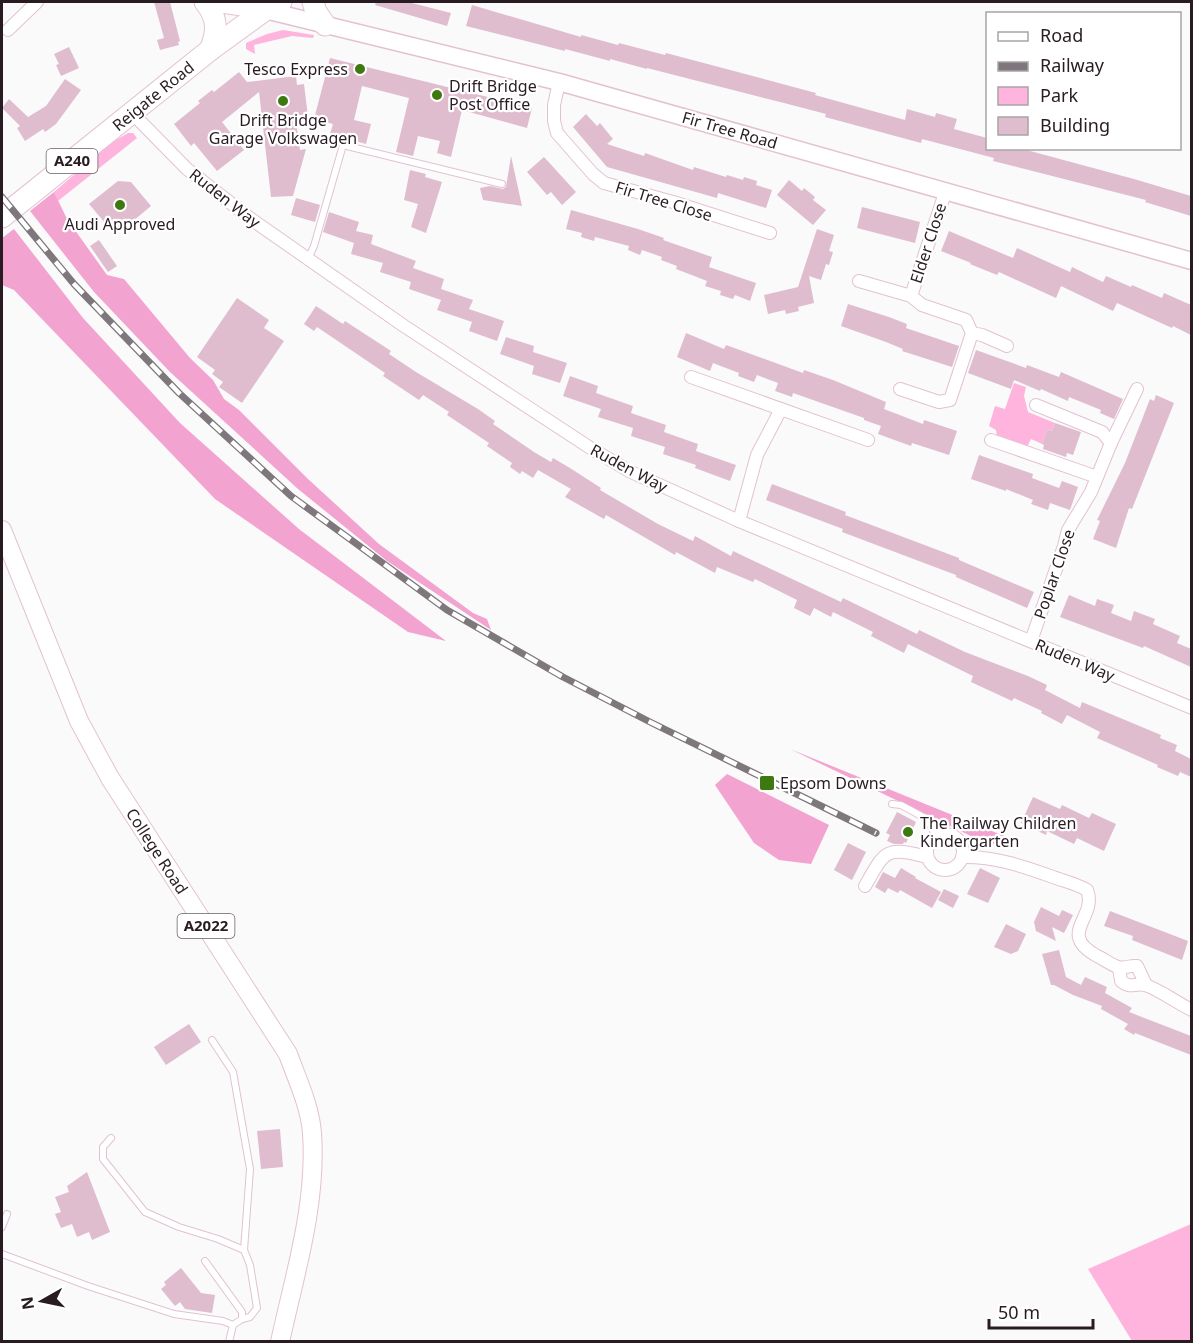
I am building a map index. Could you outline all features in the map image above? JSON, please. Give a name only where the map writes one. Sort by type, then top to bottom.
[{"type":"highway","points":[[205,2],[211,9],[216,28],[215,39],[210,50]]},
{"type":"highway","points":[[313,2],[316,12],[325,25]]},
{"type":"highway","name":"Reigate Road","points":[[2,217],[210,50],[273,6]]},
{"type":"main road","name":"Fir Tree Road","points":[[212,2],[273,6]]},
{"type":"main road","name":"Fir Tree Road","points":[[244,2],[273,6],[325,25],[559,82],[1191,261]]},
{"type":"main road","name":"College Road","points":[[2,530],[79,721],[99,759],[288,1054],[302,1091],[312,1132],[311,1204],[279,1341]]},
{"type":"street","points":[[8,30],[37,2]]},
{"type":"street","name":"Fir Tree Close","points":[[559,82],[554,105],[557,133],[593,174],[604,183],[674,202],[770,234]]},
{"type":"street","name":"Ruden Way","points":[[132,113],[187,169],[251,219],[404,326],[631,472],[739,520],[1191,708]]},
{"type":"street","name":"Elder Close","points":[[911,296],[946,190]]},
{"type":"street","name":"Elder Close","points":[[859,281],[896,294],[911,296],[922,305],[966,320],[972,333],[1007,346]]},
{"type":"street","points":[[900,389],[939,402],[950,400],[972,333]]},
{"type":"street","points":[[691,377],[868,440]]},
{"type":"street","name":"Poplar Close","points":[[1031,641],[1068,530],[1091,492],[1137,389]]},
{"type":"street","points":[[1036,405],[1102,432],[1111,443]]},
{"type":"street","points":[[739,520],[757,455],[781,409]]},
{"type":"street","points":[[991,440],[1097,477]]},
{"type":"street","points":[[949,835],[957,839],[961,845],[962,857],[957,865],[946,870],[934,867],[927,857],[927,846],[936,836],[949,835]]},
{"type":"street","points":[[865,886],[882,857],[892,851],[927,857]]},
{"type":"street","points":[[962,857],[976,856],[1006,862],[1087,890],[1089,902],[1077,935],[1079,941],[1086,949],[1119,968],[1137,966],[1146,985],[1191,1010]]},
{"type":"street","points":[[1119,968],[1121,981],[1126,985],[1131,987],[1146,985]]},
{"type":"lane","points":[[308,259],[344,146],[502,184]]},
{"type":"lane","points":[[892,804],[901,805],[927,819],[936,836]]},
{"type":"lane","points":[[212,1040],[233,1072],[250,1169],[244,1250],[250,1265],[256,1308],[250,1317],[233,1325],[229,1341]]},
{"type":"lane","points":[[111,1138],[103,1148],[104,1159],[145,1212],[179,1227],[244,1250]]},
{"type":"lane","points":[[2,1227],[7,1215]]},
{"type":"lane","points":[[2,1254],[88,1286],[174,1314],[223,1321],[233,1325]]},
{"type":"lane","points":[[205,1261],[242,1312],[242,1319]]},
{"type":"green space","points":[[283,30],[314,35],[313,38],[292,36],[254,45],[255,54],[246,49],[246,43]]},
{"type":"green space","points":[[128,133],[133,133],[137,138],[58,201],[54,192],[111,143]]},
{"type":"green space","points":[[1014,383],[1026,387],[1024,396],[1028,412],[1055,423],[1052,431],[1047,429],[1042,444],[1031,439],[1026,449],[997,437],[996,430],[989,426],[995,406],[1005,409]]},
{"type":"green space","points":[[1191,1224],[1191,1341],[1132,1341],[1088,1269]]},
{"type":"shaded area","points":[[54,192],[67,219],[107,275],[124,279],[190,358],[213,380],[224,399],[239,410],[308,479],[379,544],[473,613],[487,619],[491,630],[387,561],[298,489],[170,372],[94,292],[30,211]]},
{"type":"shaded area","points":[[14,229],[83,318],[180,423],[299,529],[446,641],[408,632],[215,499],[14,290],[2,285],[2,238]]},
{"type":"shaded area","points":[[790,749],[1009,838],[1004,847],[975,838]]},
{"type":"shaded area","points":[[727,774],[829,825],[811,864],[779,860],[754,843],[715,785]]},
{"type":"building","points":[[154,2],[170,2],[179,45],[160,50],[157,40],[164,38]]},
{"type":"building","points":[[376,2],[408,2],[451,13],[447,26],[375,5]]},
{"type":"building","points":[[472,5],[581,37],[581,35],[618,45],[619,43],[665,55],[666,53],[734,71],[905,120],[907,109],[935,117],[936,113],[957,119],[954,129],[986,138],[986,150],[1026,150],[1191,196],[1191,216],[1145,202],[1146,200],[993,161],[994,158],[922,139],[921,143],[825,117],[826,114],[784,103],[610,59],[610,61],[565,49],[565,51],[466,26]]},
{"type":"building","points":[[69,47],[79,68],[61,76],[54,54]]},
{"type":"building","points":[[330,58],[532,108],[527,128],[462,110],[451,157],[437,153],[440,141],[418,136],[413,156],[396,152],[409,98],[362,86],[354,120],[371,124],[366,144],[330,134],[333,124],[314,119]]},
{"type":"building","points":[[239,72],[247,82],[296,76],[297,85],[304,84],[308,117],[295,114],[300,150],[306,149],[293,196],[271,197],[259,92],[222,122],[244,150],[217,171],[194,143],[191,146],[174,124],[200,103],[198,101],[212,90],[214,92]]},
{"type":"building","points":[[65,79],[81,90],[56,124],[45,132],[43,129],[25,141],[17,128],[20,126],[2,108],[9,99],[28,117],[46,106]]},
{"type":"building","points":[[586,114],[597,126],[600,123],[613,139],[607,144],[644,156],[645,153],[693,170],[694,167],[726,177],[727,175],[743,180],[744,177],[757,181],[756,185],[772,190],[766,208],[718,193],[717,198],[607,167],[573,127]]},
{"type":"building","points":[[511,156],[522,206],[483,200],[480,188],[490,186],[503,189],[506,187]]},
{"type":"building","points":[[544,157],[576,192],[562,205],[551,192],[547,195],[527,172]]},
{"type":"building","points":[[410,170],[426,174],[425,177],[442,182],[426,233],[411,227],[418,204],[404,200]]},
{"type":"building","points":[[789,180],[802,191],[804,188],[815,197],[813,200],[826,210],[813,225],[777,195]]},
{"type":"building","name":"Audi Approved","points":[[118,181],[131,182],[151,206],[121,231],[111,230],[89,204]]},
{"type":"building","points":[[296,198],[320,205],[315,222],[291,215]]},
{"type":"building","points":[[862,207],[920,222],[915,243],[857,228]]},
{"type":"building","points":[[571,210],[638,229],[712,257],[709,267],[756,283],[750,301],[735,295],[733,299],[720,295],[721,291],[705,286],[707,281],[676,269],[677,266],[661,260],[662,257],[642,250],[640,255],[628,250],[629,246],[595,237],[594,241],[581,237],[582,233],[566,229]]},
{"type":"building","points":[[329,212],[359,222],[356,231],[373,235],[371,244],[416,261],[413,268],[444,279],[441,289],[473,300],[469,309],[504,321],[497,341],[469,331],[472,322],[437,310],[441,300],[409,289],[411,282],[380,272],[383,263],[351,254],[354,243],[323,232]]},
{"type":"building","points":[[817,229],[834,235],[829,251],[833,252],[821,280],[809,276],[814,303],[798,307],[799,311],[786,314],[785,310],[768,314],[764,295],[798,287]]},
{"type":"building","points":[[949,231],[1013,258],[1017,248],[1070,272],[1072,267],[1103,282],[1106,276],[1162,298],[1164,293],[1191,305],[1191,335],[1117,303],[1113,311],[1061,286],[1056,298],[999,272],[997,275],[970,264],[941,251]]},
{"type":"building","points":[[99,240],[117,266],[108,272],[90,246]]},
{"type":"building","points":[[237,298],[269,320],[264,328],[284,341],[242,403],[219,387],[223,382],[212,374],[215,370],[197,357]]},
{"type":"building","points":[[848,304],[889,317],[907,324],[906,328],[959,346],[952,367],[902,351],[903,349],[886,342],[841,326]]},
{"type":"building","points":[[316,306],[343,324],[345,321],[391,351],[389,354],[416,372],[478,409],[495,421],[493,424],[534,452],[551,462],[553,458],[601,488],[600,490],[658,524],[693,541],[695,536],[731,556],[733,551],[841,602],[843,598],[917,634],[919,630],[965,652],[1028,676],[1047,685],[1045,690],[1080,708],[1082,702],[1161,735],[1160,738],[1177,745],[1175,751],[1191,759],[1191,777],[1180,772],[1178,776],[1097,738],[1100,732],[1067,715],[1062,724],[1041,713],[1042,711],[1014,698],[1012,701],[971,682],[973,676],[908,644],[904,653],[871,636],[873,632],[833,612],[831,617],[814,608],[810,616],[794,608],[797,600],[755,579],[753,582],[717,567],[715,573],[676,552],[675,555],[606,515],[604,519],[565,497],[571,489],[538,470],[533,478],[522,471],[520,474],[510,467],[512,463],[487,446],[489,443],[447,415],[449,412],[423,395],[419,400],[383,376],[385,373],[317,327],[314,331],[304,324]]},
{"type":"building","points":[[686,333],[724,349],[726,345],[803,373],[804,370],[833,380],[886,402],[884,409],[923,424],[924,420],[957,431],[949,455],[912,443],[911,446],[878,434],[881,426],[793,393],[792,397],[775,391],[778,383],[757,375],[754,382],[738,376],[739,373],[713,363],[710,371],[677,357]]},
{"type":"building","points":[[506,337],[534,346],[533,352],[567,363],[560,383],[532,374],[534,366],[500,354]]},
{"type":"building","points":[[976,350],[1059,377],[1061,372],[1123,399],[1114,419],[1100,413],[1101,410],[1069,397],[1068,401],[1014,380],[1011,389],[968,373]]},
{"type":"building","points":[[570,376],[598,386],[596,393],[633,406],[631,413],[666,425],[664,432],[698,444],[696,451],[736,465],[730,481],[695,468],[696,465],[663,454],[665,447],[631,436],[633,428],[598,417],[601,409],[563,396]]},
{"type":"building","points":[[1156,395],[1174,403],[1132,509],[1129,508],[1116,548],[1093,539],[1100,521],[1097,520],[1125,463],[1150,399],[1154,401]]},
{"type":"building","points":[[1055,423],[1081,432],[1073,455],[1067,453],[1066,457],[1043,449],[1042,444],[1047,429],[1052,431]]},
{"type":"building","points":[[979,455],[1033,474],[1032,478],[1059,488],[1062,481],[1078,487],[1070,510],[1050,503],[1048,510],[1031,504],[1033,500],[1006,489],[1006,491],[971,479]]},
{"type":"building","points":[[772,484],[846,512],[845,515],[959,558],[959,560],[1034,592],[1027,608],[956,577],[956,575],[842,532],[843,529],[766,500]]},
{"type":"building","points":[[1069,595],[1095,606],[1097,599],[1114,605],[1111,613],[1131,621],[1134,611],[1155,619],[1153,624],[1180,636],[1177,643],[1191,649],[1191,667],[1144,646],[1143,648],[1060,617]]},
{"type":"building","points":[[1033,797],[1060,809],[1062,805],[1089,818],[1092,813],[1116,824],[1104,851],[1077,838],[1074,844],[1047,831],[1046,835],[1021,823]]},
{"type":"building","points":[[897,812],[916,822],[906,843],[903,844],[887,841],[890,835],[886,833]]},
{"type":"building","points":[[848,843],[866,852],[852,880],[834,870]]},
{"type":"building","points":[[901,868],[941,892],[932,908],[900,890],[898,893],[888,888],[885,893],[875,887],[883,872],[895,878]]},
{"type":"building","points":[[980,868],[1000,878],[988,903],[967,894]]},
{"type":"building","points":[[944,889],[959,896],[953,908],[938,900]]},
{"type":"building","points":[[1041,907],[1059,916],[1062,910],[1073,915],[1064,933],[1052,927],[1056,941],[1036,931],[1034,922]]},
{"type":"building","points":[[1110,911],[1188,941],[1182,960],[1132,940],[1133,936],[1104,926]]},
{"type":"building","points":[[1006,924],[1026,934],[1018,951],[1011,954],[994,947]]},
{"type":"building","points":[[1059,950],[1066,977],[1081,985],[1085,977],[1107,987],[1105,993],[1132,1008],[1129,1012],[1191,1036],[1191,1055],[1135,1033],[1134,1035],[1124,1029],[1128,1024],[1101,1009],[1102,1006],[1051,985],[1042,954]]},
{"type":"building","points":[[189,1024],[201,1042],[166,1065],[154,1047]]},
{"type":"building","points":[[280,1129],[283,1167],[261,1169],[257,1131]]},
{"type":"building","points":[[87,1172],[110,1232],[92,1240],[89,1232],[77,1237],[72,1224],[61,1228],[55,1214],[61,1212],[55,1197],[69,1192],[67,1186]]},
{"type":"building","points":[[181,1268],[201,1293],[215,1295],[212,1313],[185,1309],[180,1302],[175,1306],[161,1289],[166,1285],[164,1282]]},
{"type":"railway","points":[[2,197],[74,284],[179,393],[291,496],[447,610],[563,677],[876,833]]},
{"type":"place","name":"Tesco Express","points":[[360,69]]},
{"type":"place","name":"Drift Bridge Post Office","points":[[437,95]]},
{"type":"place","name":"Drift Bridge Garage Volkswagen","points":[[283,101]]},
{"type":"place","name":"Audi Approved","points":[[120,205]]},
{"type":"place","name":"Epsom Downs","points":[[767,783]]},
{"type":"place","name":"The Railway Children Kindergarten","points":[[908,832]]}]
